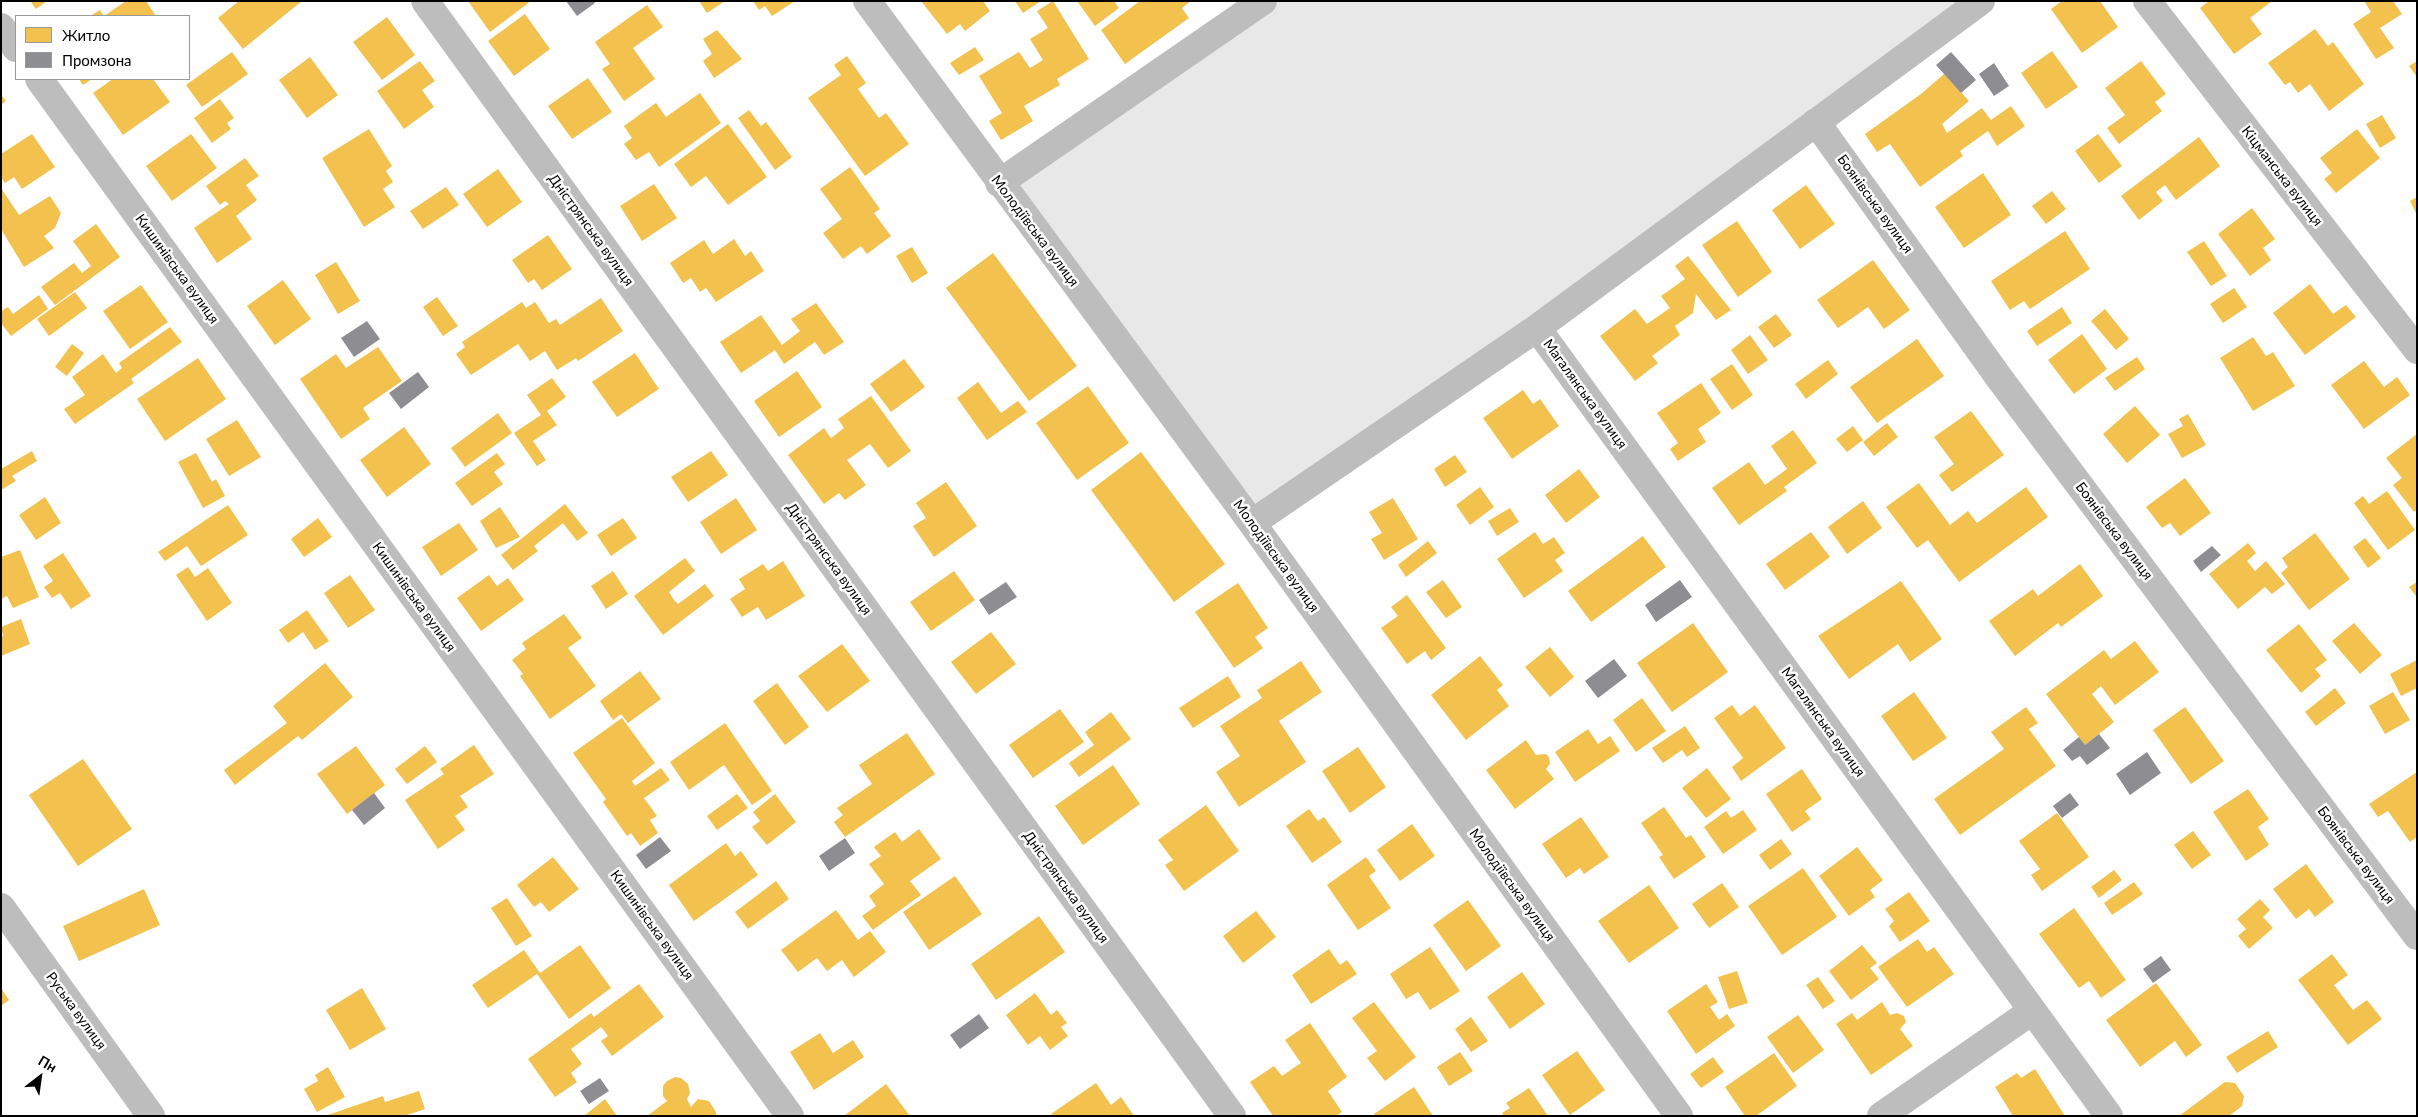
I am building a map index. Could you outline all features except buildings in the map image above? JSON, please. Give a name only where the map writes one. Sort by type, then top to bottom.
[{"type":"street","name":"Дністрянська вулиця","points":[[426,1],[1232,1116]]},
{"type":"street","name":"Молодіївська вулиця","points":[[867,1],[999,183],[1252,523],[1679,1116]]},
{"type":"street","points":[[999,183],[1263,1]]},
{"type":"street","points":[[1252,523],[1537,328],[1981,1]]},
{"type":"street","name":"Кіцманська вулиця","points":[[2147,1],[2417,350]]},
{"type":"street","points":[[1,27],[15,47]]},
{"type":"street","name":"Кишинівська вулиця","points":[[40,80],[790,1116]]},
{"type":"street","name":"Боянівська вулиця","points":[[1816,122],[2000,379],[2417,936]]},
{"type":"street","name":"Магалянська вулиця","points":[[1537,328],[2109,1116]]},
{"type":"street","name":"Руська вулиця","points":[[1,907],[151,1116]]},
{"type":"street","points":[[1881,1116],[2032,1011]]},
{"type":"shaded area","points":[[1261,1],[1983,1],[1252,524],[999,183]]}]
